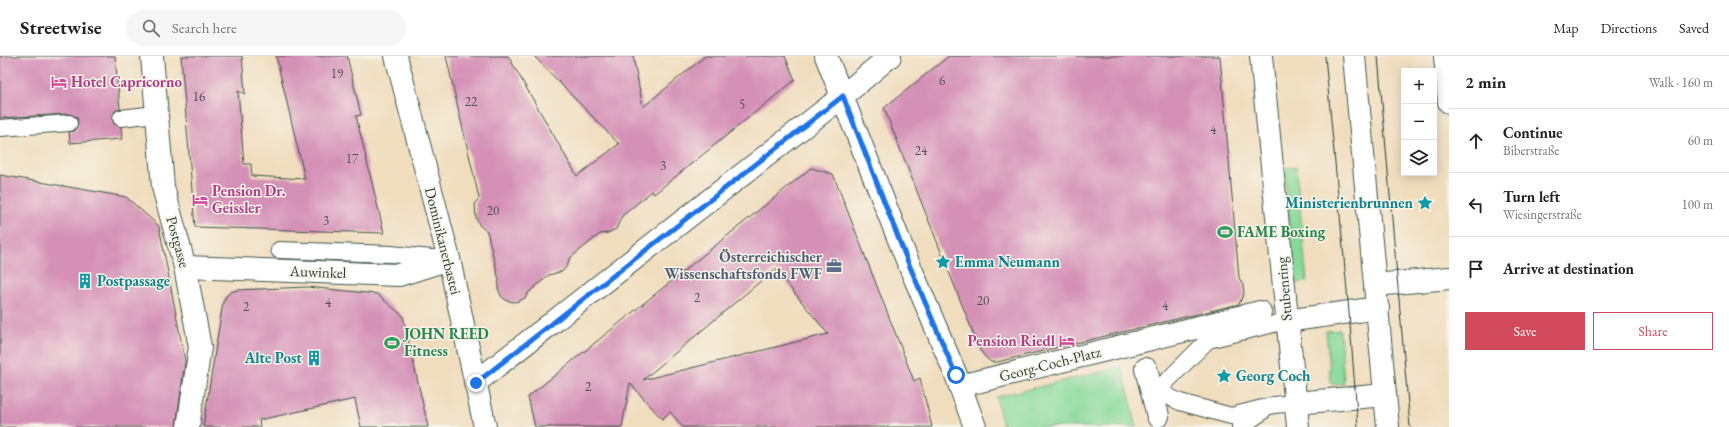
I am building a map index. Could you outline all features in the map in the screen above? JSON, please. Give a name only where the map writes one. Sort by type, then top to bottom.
[{"type":"street","name":"Postgasse","points":[[152,56],[163,187],[185,268],[200,347],[188,427]]},
{"type":"street","name":"Dominikanerbastei","points":[[396,56],[449,259],[485,427]]},
{"type":"street","points":[[826,56],[905,255],[960,386],[975,427]]},
{"type":"street","points":[[476,383],[843,96],[890,56]]},
{"type":"street","name":"Stubenring","points":[[1261,56],[1286,321],[1298,427]]},
{"type":"street","points":[[1354,56],[1388,427]]},
{"type":"street","points":[[1445,56],[1449,102]]},
{"type":"street","name":"Auwinkel","points":[[185,268],[399,275],[449,259]]},
{"type":"street","points":[[1375,285],[1449,278]]},
{"type":"street","points":[[1286,321],[1378,308]]},
{"type":"street","name":"Georg-Coch-Platz","points":[[960,386],[1143,357],[1260,312]]},
{"type":"street","points":[[1143,357],[1160,422]]},
{"type":"street","points":[[1295,403],[1385,396]]},
{"type":"lane","points":[[121,118],[156,114]]},
{"type":"lane","points":[[0,128],[69,123]]},
{"type":"lane","points":[[279,250],[391,254],[449,259]]},
{"type":"lane","points":[[1286,321],[1208,340],[1157,391],[1180,402],[1230,416],[1274,405],[1295,403]]},
{"type":"lane","points":[[1240,427],[1274,405]]},
{"type":"green space","points":[[1296,167],[1307,282],[1297,283],[1295,282],[1284,168]]},
{"type":"green space","points":[[1340,330],[1344,384],[1331,384],[1326,331]]},
{"type":"green space","points":[[1122,367],[1137,427],[1003,427],[996,397]]},
{"type":"building","name":"Hotel Capricorno","points":[[0,56],[115,56],[120,109],[115,111],[112,119],[114,124],[121,127],[122,139],[70,143],[69,132],[75,131],[78,123],[77,117],[69,114],[0,118]]},
{"type":"building","points":[[181,56],[242,56],[245,94],[238,91],[244,164],[251,164],[252,176],[305,179],[276,56],[347,56],[361,115],[356,116],[384,233],[195,227]]},
{"type":"building","points":[[446,56],[508,56],[577,176],[619,144],[534,56],[633,56],[643,107],[705,56],[785,56],[795,80],[654,194],[652,191],[622,216],[616,229],[608,233],[600,234],[569,259],[568,264],[563,271],[549,275],[529,292],[525,298],[513,302],[506,300],[501,296],[498,288],[499,280],[487,231],[480,226],[476,218],[475,204],[479,198]]},
{"type":"building","points":[[949,56],[1220,56],[1239,278],[1243,285],[1244,293],[1239,304],[997,362],[991,362],[985,357],[980,350],[884,108]]},
{"type":"building","points":[[811,168],[833,174],[914,381],[920,378],[932,427],[683,427],[670,412],[662,419],[630,383],[622,427],[535,427],[528,397]],"holes":[[[775,269],[828,334],[643,380]]]},
{"type":"building","name":"Postpassage","points":[[0,175],[126,197],[159,226],[185,361],[176,427],[0,427]]},
{"type":"building","name":"Alte Post","points":[[307,287],[377,294],[403,316],[428,427],[361,427],[355,399],[259,420],[260,427],[203,427],[223,302],[226,296],[237,290]]},
{"type":"tram line","points":[[1325,56],[1349,312],[1358,427]]},
{"type":"tram line","points":[[1378,56],[1410,427]]},
{"type":"place","name":"Hotel Capricorno","points":[[59,82]]},
{"type":"place","name":"Pension Dr. Geissler","points":[[200,200]]},
{"type":"place","name":"Ministerienbrunnen","points":[[1425,203]]},
{"type":"place","name":"FAME Boxing","points":[[1225,232]]},
{"type":"place","name":"Emma Neumann","points":[[943,262]]},
{"type":"place","name":"Österreichischer Wissenschaftsfonds FWF","points":[[834,266]]},
{"type":"place","name":"Postpassage","points":[[85,281]]},
{"type":"place","name":"Pension Riedl","points":[[1067,341]]},
{"type":"place","name":"JOHN REED Fitness","points":[[392,343]]},
{"type":"place","name":"Alte Post","points":[[314,358]]},
{"type":"place","name":"Georg Coch","points":[[1224,376]]},
{"type":"route","points":[[476,383],[843,96],[905,255],[956,375]]}]
